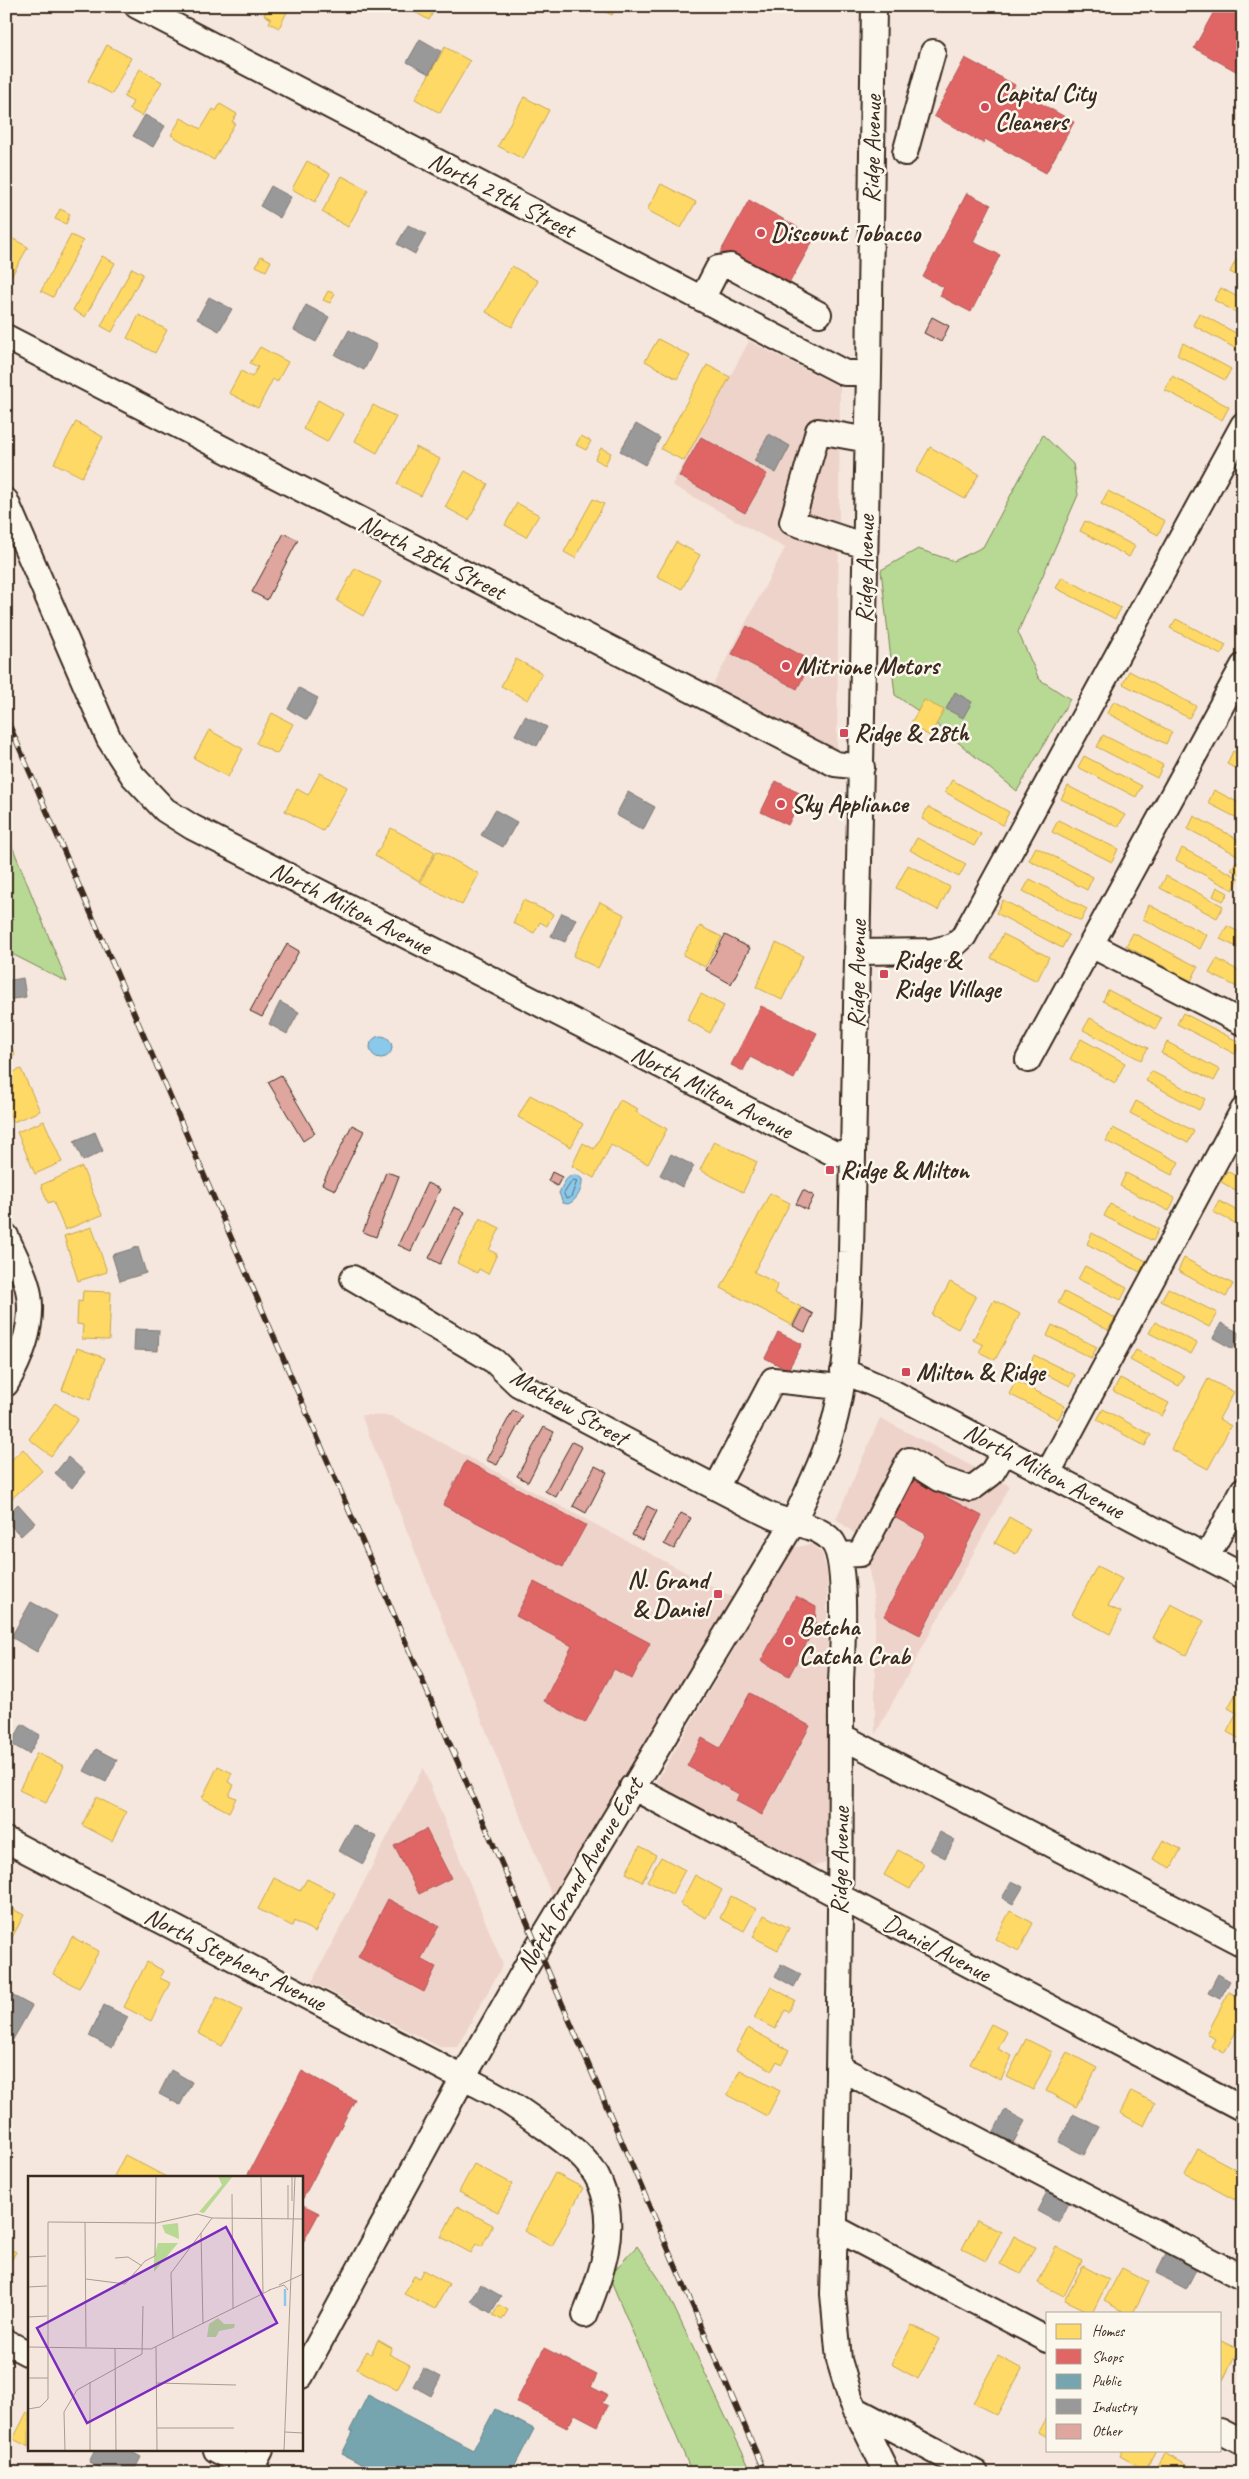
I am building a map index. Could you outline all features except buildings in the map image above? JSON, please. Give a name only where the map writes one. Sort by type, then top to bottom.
[{"type":"street","name":"North 29th Street","points":[[137,6],[845,373],[869,373]]},
{"type":"street","name":"Ridge Avenue","points":[[842,1379],[847,1329],[854,1154],[868,440],[874,6]]},
{"type":"street","points":[[905,153],[934,52]]},
{"type":"street","points":[[702,299],[718,268],[730,266],[818,314]]},
{"type":"street","name":"North 28th Street","points":[[6,337],[835,764],[862,767]]},
{"type":"street","points":[[857,952],[933,951],[953,946],[964,936],[1234,462],[1243,425]]},
{"type":"street","points":[[865,546],[792,522],[818,431],[868,440]]},
{"type":"street","name":"North Milton Avenue","points":[[6,501],[109,739],[133,776],[165,810],[192,827],[832,1153],[854,1154]]},
{"type":"street","points":[[1028,1060],[1243,666]]},
{"type":"street","points":[[1091,945],[1243,1023]]},
{"type":"street","points":[[1048,1473],[1243,1110]]},
{"type":"street","points":[[6,1236],[26,1281],[29,1307],[28,1336],[19,1361],[6,1384]]},
{"type":"street","name":"Mathew Street","points":[[353,1278],[494,1361],[518,1384],[769,1515],[793,1523]]},
{"type":"street","name":"North Milton Avenue","points":[[716,1488],[773,1380],[842,1379],[892,1392],[1243,1576]]},
{"type":"street","name":"North Grand Avenue East","points":[[302,2374],[463,2078],[538,1946],[632,1787],[793,1523],[824,1456],[842,1379]]},
{"type":"street","points":[[793,1523],[825,1535],[832,1541],[840,1555],[860,1554],[909,1460],[939,1479],[971,1489],[991,1474],[1005,1450]]},
{"type":"street","points":[[1207,1558],[1243,1490]]},
{"type":"street","name":"Ridge Avenue","points":[[840,1555],[841,1736],[838,2067],[833,2294],[839,2360],[856,2410],[886,2473]]},
{"type":"street","points":[[841,1736],[1243,1944]]},
{"type":"street","name":"Daniel Avenue","points":[[632,1787],[1243,2109]]},
{"type":"street","name":"North Stephens Avenue","points":[[6,1840],[463,2078],[488,2089],[569,2145],[587,2163],[600,2182],[607,2209],[606,2256],[600,2279],[585,2315]]},
{"type":"street","points":[[838,2067],[1243,2278]]},
{"type":"street","points":[[835,2228],[1046,2339]]},
{"type":"street","points":[[6,2342],[28,2353]]},
{"type":"street","points":[[856,2410],[976,2473]]},
{"type":"street","points":[[1222,2432],[1243,2443]]},
{"type":"street","points":[[221,2452],[255,2466]]},
{"type":"shaded area","points":[[749,341],[840,387],[837,754],[712,687],[785,548],[672,485]]},
{"type":"shaded area","points":[[361,1415],[391,1416],[734,1598],[601,1815],[553,1899]]},
{"type":"shaded area","points":[[880,1418],[1010,1486],[875,1735],[875,1610],[865,1542],[836,1519]]},
{"type":"shaded area","points":[[812,1544],[822,1553],[827,1571],[827,1863],[810,1867],[669,1793],[657,1781],[793,1548]]},
{"type":"shaded area","points":[[423,1768],[503,1965],[457,2047],[439,2047],[312,1982]]},
{"type":"green space","points":[[1043,435],[1073,464],[1078,495],[1018,632],[1039,679],[1070,699],[1017,791],[931,720],[895,695],[881,570],[918,549],[954,561],[983,547]]},
{"type":"green space","points":[[6,831],[67,982],[6,951]]},
{"type":"green space","points":[[637,2246],[664,2286],[752,2473],[692,2473],[609,2276]]},
{"type":"water","points":[[377,1036],[385,1036],[392,1043],[392,1051],[385,1058],[377,1058],[370,1051],[370,1043]]},
{"type":"water","points":[[577,1175],[582,1179],[579,1194],[568,1204],[563,1203],[559,1193],[565,1181],[570,1176]]},
{"type":"railway","points":[[6,717],[765,2473]]},
{"type":"place","name":"Capital City Cleaners","points":[[985,107]]},
{"type":"place","name":"Discount Tobacco","points":[[761,233]]},
{"type":"place","name":"Mitrione Motors","points":[[786,666]]},
{"type":"place","name":"Ridge & 28th","points":[[844,733]]},
{"type":"place","name":"Sky Appliance","points":[[781,804]]},
{"type":"place","name":"Ridge & Ridge Village","points":[[884,974]]},
{"type":"place","name":"Ridge & Milton","points":[[830,1170]]},
{"type":"place","name":"Milton & Ridge","points":[[906,1372]]},
{"type":"place","name":"N. Grand & Daniel","points":[[718,1594]]},
{"type":"place","name":"Betcha Catcha Crab","points":[[789,1641]]}]
